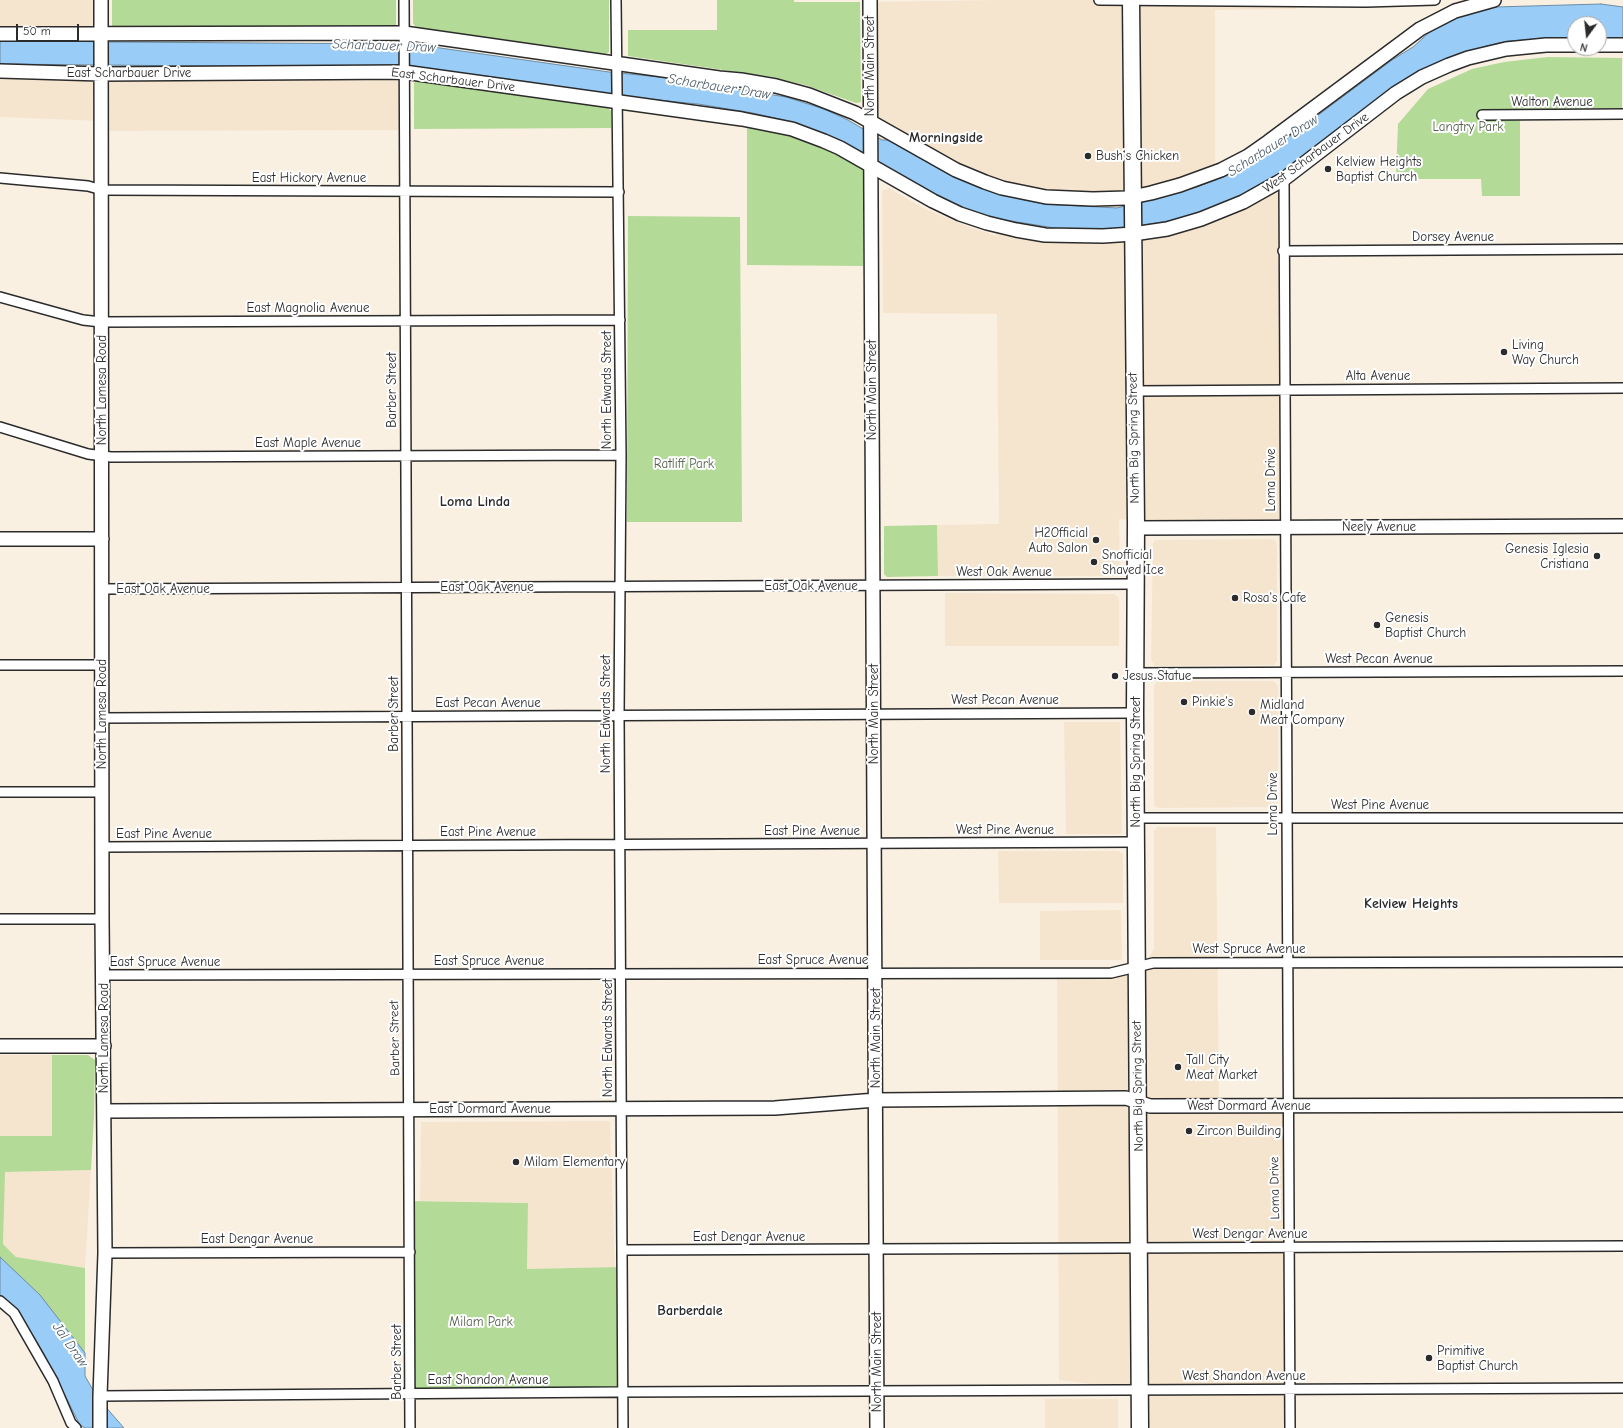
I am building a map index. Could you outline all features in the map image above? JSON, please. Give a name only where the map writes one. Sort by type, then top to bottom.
[{"type":"highway","name":"North Big Spring Street","points":[[1131,0],[1140,1428]]},
{"type":"main road","name":"North Lamesa Road","points":[[100,1428],[105,1253],[102,918],[101,0]]},
{"type":"main road","name":"North Main Street","points":[[870,0],[877,1428]]},
{"type":"main road","points":[[0,34],[101,36],[404,33],[741,80],[776,86],[816,97],[870,120],[956,170],[1002,188],[1064,199],[1104,199],[1132,197],[1151,193],[1192,181],[1221,170],[1242,159],[1279,135],[1420,29],[1455,11],[1494,0]]},
{"type":"main road","name":"West Scharbauer Drive","points":[[870,165],[946,208],[1002,227],[1045,235],[1067,236],[1133,234],[1167,229],[1206,218],[1243,202],[1284,179],[1396,93],[1431,73],[1468,58],[1506,49],[1546,45],[1567,45]]},
{"type":"main road","points":[[1607,45],[1623,45]]},
{"type":"main road","name":"East Scharbauer Drive","points":[[0,71],[404,72],[748,120],[792,129],[834,146],[870,165]]},
{"type":"main road","name":"Neely Avenue","points":[[1135,528],[1623,526]]},
{"type":"main road","points":[[0,539],[102,538]]},
{"type":"main road","points":[[0,1046],[104,1046]]},
{"type":"main road","name":"West Dormard Avenue","points":[[876,1100],[1126,1098],[1150,1106],[1623,1105]]},
{"type":"main road","name":"East Dormard Avenue","points":[[104,1111],[775,1108],[876,1100]]},
{"type":"street","name":"Barber Street","points":[[404,0],[410,1428]]},
{"type":"street","name":"North Edwards Street","points":[[616,0],[621,455],[619,716],[623,1428]]},
{"type":"street","points":[[1098,0],[1435,0]]},
{"type":"street","name":"Walton Avenue","points":[[1482,115],[1623,114]]},
{"type":"street","name":"East Hickory Avenue","points":[[0,178],[88,186],[102,190],[619,192]]},
{"type":"street","name":"Loma Drive","points":[[1284,179],[1283,251],[1288,1037],[1287,1105],[1290,1428]]},
{"type":"street","name":"Dorsey Avenue","points":[[1283,251],[1623,250]]},
{"type":"street","name":"East Magnolia Avenue","points":[[0,297],[83,320],[101,322],[620,320]]},
{"type":"street","name":"Alta Avenue","points":[[1134,391],[1623,388]]},
{"type":"street","name":"East Maple Avenue","points":[[0,427],[102,457],[621,455]]},
{"type":"street","name":"West Oak Avenue","points":[[873,585],[1135,584]]},
{"type":"street","name":"East Oak Avenue","points":[[102,589],[873,585]]},
{"type":"street","points":[[0,665],[102,665]]},
{"type":"street","name":"West Pecan Avenue","points":[[1135,673],[1623,671]]},
{"type":"street","name":"West Pecan Avenue","points":[[874,714],[1135,713]]},
{"type":"street","name":"East Pecan Avenue","points":[[102,718],[874,714]]},
{"type":"street","points":[[0,792],[103,792]]},
{"type":"street","name":"West Pine Avenue","points":[[1136,818],[1623,818]]},
{"type":"street","name":"West Pine Avenue","points":[[874,844],[1136,842]]},
{"type":"street","name":"East Pine Avenue","points":[[103,847],[874,844]]},
{"type":"street","points":[[0,919],[102,918]]},
{"type":"street","name":"West Spruce Avenue","points":[[875,972],[1111,973],[1153,963],[1623,962]]},
{"type":"street","name":"East Spruce Avenue","points":[[103,975],[875,972]]},
{"type":"street","name":"West Dengar Avenue","points":[[876,1250],[1623,1246]]},
{"type":"street","name":"East Dengar Avenue","points":[[622,1250],[876,1250]]},
{"type":"street","name":"East Dengar Avenue","points":[[105,1253],[410,1252]]},
{"type":"street","points":[[0,1301],[14,1313],[53,1381],[71,1423],[76,1428]]},
{"type":"street","name":"West Shandon Avenue","points":[[877,1392],[1623,1388]]},
{"type":"street","name":"East Shandon Avenue","points":[[100,1396],[410,1393],[877,1392]]},
{"type":"shaded area","points":[[0,0],[96,0],[100,51],[403,53],[403,130],[101,131],[101,121],[0,117]]},
{"type":"shaded area","points":[[999,0],[1297,0],[1297,9],[1215,10],[1215,191],[1282,157],[1285,528],[1216,528],[1119,519],[1120,571],[1116,576],[938,576],[937,525],[999,524],[997,314],[883,313],[882,191],[889,188],[923,208],[964,225],[997,236],[982,201],[872,142],[870,2]]},
{"type":"shaded area","points":[[1273,539],[1277,543],[1277,661],[1274,665],[1155,666],[1151,660],[1153,543],[1155,540]]},
{"type":"shaded area","points":[[945,593],[1114,594],[1119,598],[1119,646],[945,646]]},
{"type":"shaded area","points":[[1158,681],[1274,681],[1278,686],[1278,802],[1274,807],[1159,808],[1154,806],[1154,685]]},
{"type":"shaded area","points":[[1064,722],[1120,722],[1122,834],[1066,834]]},
{"type":"shaded area","points":[[1157,827],[1216,827],[1219,1106],[1288,1105],[1289,1428],[1141,1428],[1141,1390],[1059,1380],[1057,971],[1140,971],[1154,949],[1154,831]]},
{"type":"shaded area","points":[[998,851],[1118,851],[1123,854],[1123,903],[999,903]]},
{"type":"shaded area","points":[[1121,910],[1122,960],[1040,960],[1040,911]]},
{"type":"shaded area","points":[[0,1055],[52,1055],[52,1136],[0,1136]]},
{"type":"shaded area","name":"Milam Elementary","points":[[610,1121],[615,1268],[527,1269],[528,1203],[420,1201],[421,1122]]},
{"type":"shaded area","points":[[91,1170],[85,1268],[16,1257],[3,1244],[4,1172]]},
{"type":"shaded area","points":[[1045,1399],[1118,1399],[1118,1428],[1045,1428]]},
{"type":"green space","points":[[112,0],[396,0],[396,25],[391,30],[112,28]]},
{"type":"green space","points":[[413,0],[609,0],[609,52],[606,54],[421,28],[415,26],[413,23]]},
{"type":"green space","points":[[717,0],[860,2],[861,102],[856,103],[805,85],[771,77],[628,56],[628,30],[717,30]]},
{"type":"green space","name":"Langtry Park","points":[[1548,57],[1622,58],[1622,108],[1520,109],[1520,196],[1482,196],[1481,179],[1403,179],[1396,176],[1398,124],[1428,89],[1472,69],[1504,62]]},
{"type":"green space","points":[[417,79],[607,107],[611,111],[611,128],[414,129],[414,83]]},
{"type":"green space","points":[[747,127],[792,136],[830,150],[863,168],[863,266],[747,265]]},
{"type":"green space","name":"Ratliff Park","points":[[628,216],[740,217],[742,522],[627,522]]},
{"type":"green space","points":[[937,525],[938,576],[887,577],[884,574],[884,526]]},
{"type":"green space","points":[[52,1055],[88,1055],[95,1060],[91,1170],[5,1172],[3,1244],[16,1257],[85,1268],[85,1376],[66,1397],[31,1332],[20,1316],[0,1297],[0,1136],[52,1136]]},
{"type":"green space","name":"Milam Park","points":[[409,1201],[528,1203],[527,1269],[622,1267],[623,1392],[410,1393]]},
{"type":"water","name":"Scharbauer Draw","points":[[1601,4],[1623,7],[1623,40],[1607,39],[1607,16],[1567,16],[1567,37],[1508,41],[1486,46],[1462,55],[1410,78],[1385,93],[1283,174],[1233,201],[1180,219],[1120,229],[1067,230],[993,218],[926,193],[898,176],[883,164],[860,151],[839,140],[797,123],[753,113],[698,104],[608,95],[412,68],[0,64],[0,40],[412,44],[609,72],[669,78],[786,97],[824,109],[848,120],[882,140],[888,140],[948,174],[978,187],[1020,199],[1045,204],[1117,208],[1197,187],[1226,176],[1262,157],[1392,60],[1413,47],[1431,31],[1459,17],[1495,7]]},
{"type":"water","name":"Jal Draw","points":[[0,1257],[40,1295],[85,1353],[85,1376],[97,1397],[124,1428],[85,1428],[80,1425],[43,1352],[31,1332],[20,1316],[0,1297]]},
{"type":"place","name":"Bush's Chicken","points":[[1088,156]]},
{"type":"place","name":"Kelview Heights Baptist Church","points":[[1328,169]]},
{"type":"place","name":"Living Way Church","points":[[1504,352]]},
{"type":"place","name":"H2Official Auto Salon","points":[[1096,540]]},
{"type":"place","name":"Genesis Iglesia Cristiana","points":[[1597,556]]},
{"type":"place","name":"Snofficial Shaved Ice","points":[[1094,562]]},
{"type":"place","name":"Rosa's Cafe","points":[[1235,598]]},
{"type":"place","name":"Genesis Baptist Church","points":[[1377,625]]},
{"type":"place","name":"Jesus Statue","points":[[1115,676]]},
{"type":"place","name":"Pinkie's","points":[[1184,702]]},
{"type":"place","name":"Midland Meat Company","points":[[1252,712]]},
{"type":"place","name":"Tall City Meat Market","points":[[1178,1067]]},
{"type":"place","name":"Zircon Building","points":[[1189,1131]]},
{"type":"place","name":"Milam Elementary","points":[[516,1162]]},
{"type":"place","name":"Primitive Baptist Church","points":[[1429,1358]]},
{"type":"district","name":"Morningside","points":[[946,138]]},
{"type":"district","name":"Loma Linda","points":[[475,502]]},
{"type":"district","name":"Kelview Heights","points":[[1411,904]]},
{"type":"district","name":"Barberdale","points":[[690,1311]]}]
